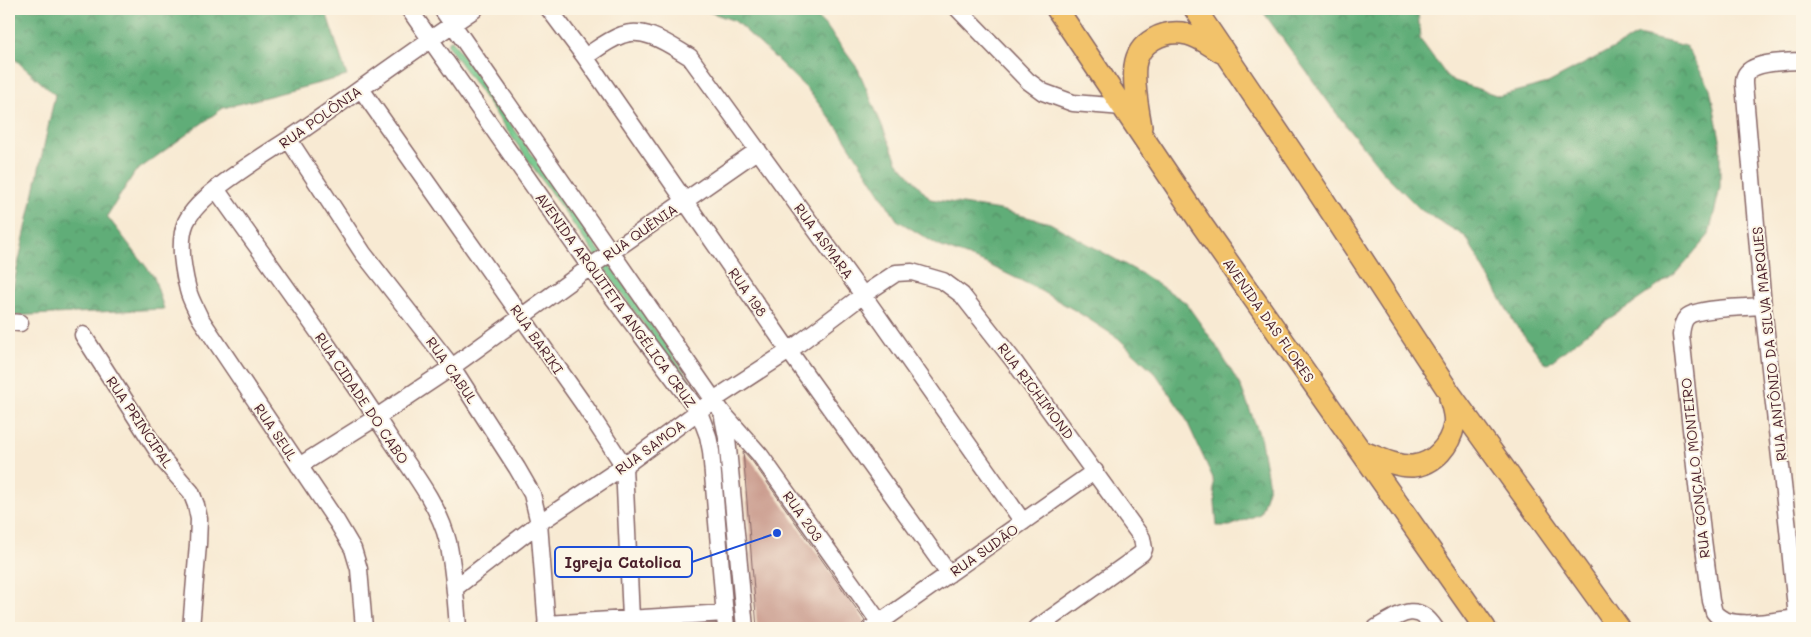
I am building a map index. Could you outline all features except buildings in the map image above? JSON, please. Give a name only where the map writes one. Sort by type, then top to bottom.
[{"type":"main road","name":"AVENIDA DAS FLORES","points":[[1057,9],[1202,225],[1484,628]]},
{"type":"main road","points":[[1195,9],[1300,164],[1449,392],[1619,628]]},
{"type":"main road","points":[[1142,136],[1135,88],[1135,64],[1143,46],[1154,38],[1174,33],[1188,34],[1226,54]]},
{"type":"main road","points":[[1361,451],[1391,462],[1413,466],[1435,458],[1447,444],[1455,423],[1449,392]]},
{"type":"street","name":"AVENIDA ARQUITETA ANGÉLICA CRUZ","points":[[409,9],[590,267],[699,412],[708,436],[711,451],[726,621]]},
{"type":"street","name":"AVENIDA ARQUITETA ANGÉLICA CRUZ","points":[[442,9],[718,405],[727,438],[745,628]]},
{"type":"street","name":"RUA POLÔNIA","points":[[182,239],[186,223],[194,209],[216,189],[361,89],[429,39],[475,9]]},
{"type":"street","name":"RUA 198","points":[[549,9],[585,57],[684,201],[950,574]]},
{"type":"street","points":[[958,9],[1028,81],[1044,92],[1073,102],[1123,107]]},
{"type":"street","name":"RUA ASMARA","points":[[585,57],[612,39],[624,34],[644,34],[667,43],[690,57],[863,295],[1023,522]]},
{"type":"street","name":"RUA ANTÔNIO DA SILVA MARQUES","points":[[1798,623],[1763,306],[1744,84],[1745,75],[1749,70],[1758,65],[1802,61]]},
{"type":"street","name":"RUA BARIKI","points":[[361,89],[584,405],[624,466]]},
{"type":"street","name":"RUA CABUL","points":[[288,140],[363,253],[452,367],[518,468],[532,494],[539,523],[547,626]]},
{"type":"street","name":"RUA QUÊNIA","points":[[299,466],[452,367],[590,267],[758,150]]},
{"type":"street","name":"RUA CIDADE DO CABO","points":[[216,189],[377,417],[425,492],[438,516],[448,541],[455,588],[458,628]]},
{"type":"street","name":"RUA SEUL","points":[[182,239],[188,291],[200,318],[337,522],[353,549],[359,569],[364,628]]},
{"type":"street","name":"RUA RICHIMOND","points":[[896,273],[912,272],[926,275],[943,281],[962,295],[1013,360],[1142,538],[1144,549],[1136,557],[1037,628]]},
{"type":"street","name":"RUA SAMOA","points":[[455,588],[539,523],[624,466],[699,412],[718,405],[863,295],[896,273]]},
{"type":"street","name":"RUA GONÇALO MONTEIRO","points":[[1763,306],[1698,311],[1688,316],[1683,322],[1681,335],[1702,532],[1711,601],[1714,612],[1722,620],[1744,624],[1798,623]]},
{"type":"street","name":"RUA PRINCIPAL","points":[[84,335],[164,461],[191,492],[196,505],[199,520],[191,628]]},
{"type":"street","name":"RUA 203","points":[[718,405],[760,455],[876,626]]},
{"type":"street","points":[[624,466],[631,618]]},
{"type":"street","name":"RUA SUDÃO","points":[[876,626],[1095,471]]},
{"type":"street","points":[[1376,628],[1399,614],[1411,612],[1421,614],[1435,628]]},
{"type":"street","points":[[547,626],[631,618],[726,621]]},
{"type":"green space","points":[[9,9],[325,9],[347,76],[223,108],[135,172],[107,216],[154,277],[164,309],[9,316],[9,306],[55,95],[9,54]]},
{"type":"green space","points":[[701,9],[808,9],[827,27],[858,69],[897,161],[930,199],[1000,210],[1050,223],[1142,274],[1185,302],[1215,344],[1241,387],[1260,436],[1269,486],[1260,514],[1230,526],[1217,526],[1213,478],[1184,415],[1156,374],[1118,338],[1076,311],[1030,285],[985,263],[939,246],[897,220],[840,131],[808,90],[735,21]]},
{"type":"green space","points":[[1261,9],[1418,9],[1420,39],[1449,79],[1499,96],[1548,83],[1638,35],[1686,46],[1710,88],[1720,139],[1720,188],[1709,235],[1675,274],[1588,332],[1548,364],[1545,363],[1515,324],[1466,237],[1421,210],[1384,173],[1337,114]]},
{"type":"green space","points":[[452,40],[694,385],[695,391],[691,392],[448,46],[448,41]]},
{"type":"green space","points":[[720,426],[742,628],[733,628],[716,431],[717,427]]},
{"type":"place","name":"Igreja Catolica","points":[[777,533]]}]
